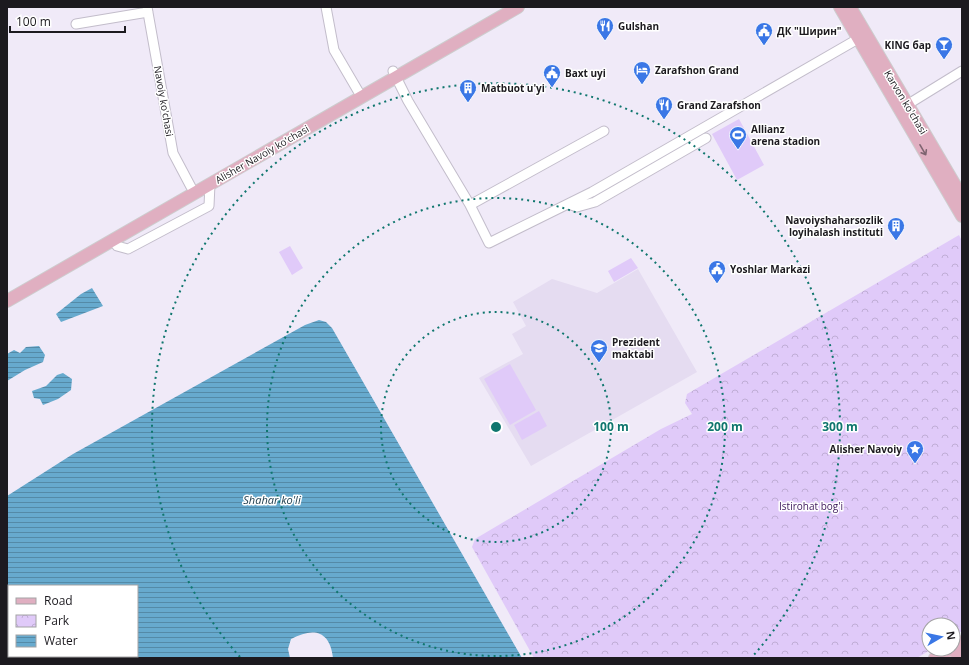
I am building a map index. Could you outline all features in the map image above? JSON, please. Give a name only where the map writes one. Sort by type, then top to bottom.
[{"type":"main road","name":"Alisher Navoiy ko'chasi","points":[[7,293],[27,285],[73,259],[358,91],[395,74],[504,7]]},
{"type":"main road","name":"Alisher Navoiy ko'chasi","points":[[73,259],[113,240],[200,185],[395,74],[518,7]]},
{"type":"main road","points":[[840,7],[862,36]]},
{"type":"main road","name":"Karvon ko'chasi","points":[[850,7],[862,36],[903,107],[962,197]]},
{"type":"main road","points":[[903,107],[962,216]]},
{"type":"main road","name":"Alisher Navoiy ko'chasi","points":[[7,301],[27,285]]},
{"type":"main road","points":[[957,658],[962,655]]},
{"type":"street","points":[[326,7],[334,50],[358,91]]},
{"type":"street","name":"Navoiy ko'chasi","points":[[76,24],[148,9],[173,153],[200,185]]},
{"type":"street","points":[[395,74],[408,101],[470,205],[489,243],[598,188],[862,36]]},
{"type":"street","points":[[903,107],[962,71]]},
{"type":"street","points":[[470,205],[604,131]]},
{"type":"street","points":[[568,204],[576,207],[595,202],[706,138]]},
{"type":"street","points":[[113,240],[117,246],[128,250],[209,206],[200,185]]},
{"type":"shaded area","name":"Prezident maktabi","points":[[638,269],[697,372],[531,466],[479,378],[523,354],[512,334],[526,326],[513,302],[552,279],[597,293]]},
{"type":"green space","name":"Allianz arena stadion","points":[[739,119],[764,165],[737,180],[712,134]]},
{"type":"green space","name":"Istirohat bog'i","points":[[959,235],[962,241],[962,631],[961,617],[921,617],[921,656],[917,658],[534,658],[472,547],[475,539],[661,429],[692,414],[685,403],[687,394]]},
{"type":"green space","points":[[290,246],[303,268],[292,275],[279,252]]},
{"type":"green space","points":[[631,258],[638,268],[614,282],[608,271]]},
{"type":"green space","points":[[510,364],[536,410],[510,425],[484,379]]},
{"type":"green space","points":[[539,411],[547,426],[522,440],[514,425]]},
{"type":"water","points":[[92,288],[103,306],[61,322],[56,314],[81,294]]},
{"type":"water","name":"Shahar ko'li","points":[[319,320],[326,322],[332,328],[522,658],[333,658],[328,642],[324,637],[320,634],[307,633],[291,639],[288,649],[290,658],[7,658],[7,496],[73,454],[305,325]]},
{"type":"water","points":[[39,346],[45,355],[43,362],[25,370],[7,381],[7,354],[14,350],[20,353],[26,347]]},
{"type":"water","points":[[63,373],[72,379],[71,390],[58,399],[43,405],[40,399],[34,398],[32,391],[46,386],[57,375]]},
{"type":"place","name":"Gulshan","points":[[605,41]]},
{"type":"place","name":"ДК \"Ширин\"","points":[[764,46]]},
{"type":"place","name":"KING бар","points":[[944,60]]},
{"type":"place","name":"Zarafshon Grand","points":[[642,85]]},
{"type":"place","name":"Baxt uyi","points":[[552,88]]},
{"type":"place","name":"Matbuot u'yi","points":[[468,103]]},
{"type":"place","name":"Grand Zarafshon","points":[[664,120]]},
{"type":"place","name":"Allianz arena stadion","points":[[738,150]]},
{"type":"place","name":"Navoiyshaharsozlik loyihalash instituti","points":[[896,241]]},
{"type":"place","name":"Yoshlar Markazi","points":[[717,284]]},
{"type":"place","name":"Prezident maktabi","points":[[599,363]]},
{"type":"place","name":"Alisher Navoiy","points":[[915,464]]}]
